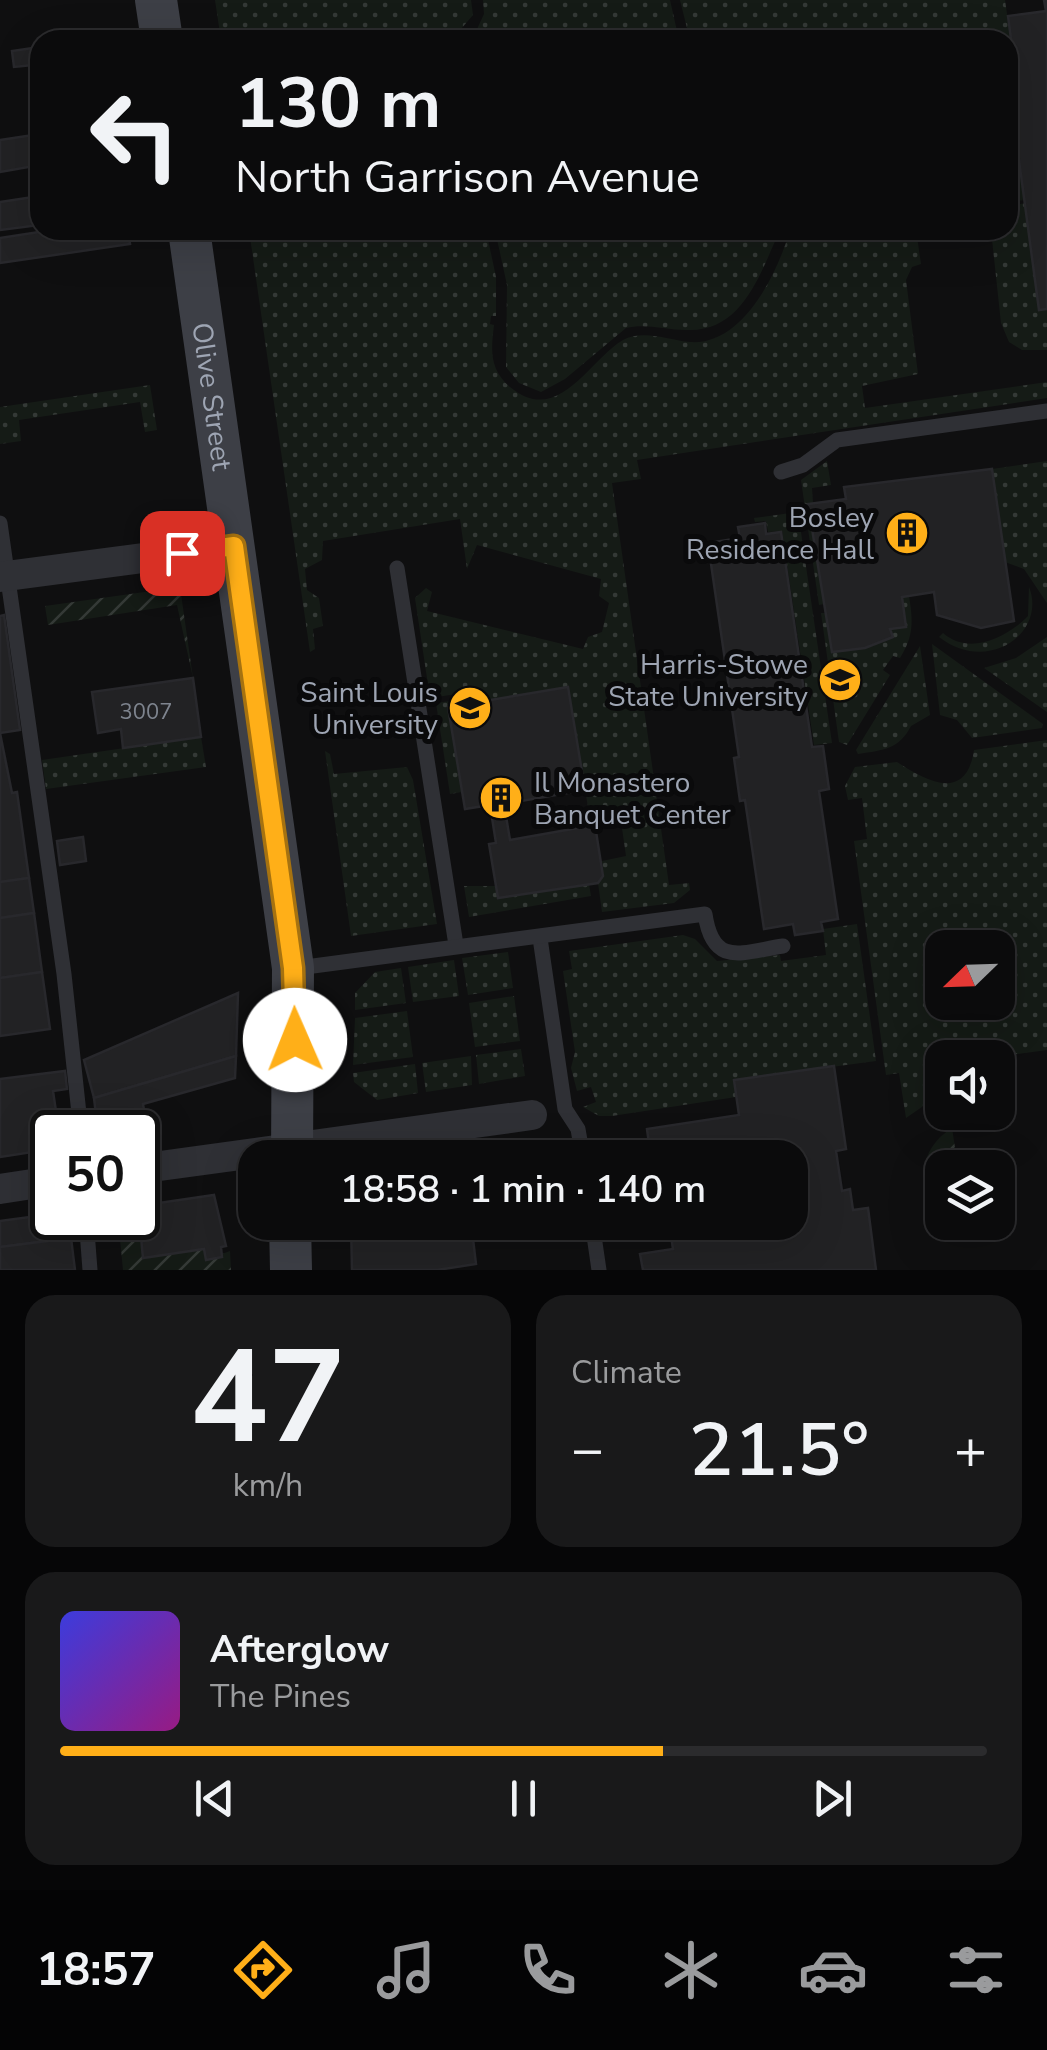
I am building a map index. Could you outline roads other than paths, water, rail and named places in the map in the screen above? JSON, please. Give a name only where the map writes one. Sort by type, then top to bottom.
[{"type":"main road","points":[[156,0],[160,30]]},
{"type":"main road","name":"Olive Street","points":[[190,240],[293,968],[292,1140]]},
{"type":"main road","points":[[291,1240],[292,1270]]},
{"type":"street","points":[[4,577],[234,546]]},
{"type":"street","points":[[368,1140],[532,1114]]},
{"type":"street","points":[[160,1167],[238,1158]]},
{"type":"street","points":[[0,1189],[30,1185]]},
{"type":"lane","points":[[781,472],[803,466],[837,440],[1047,411]]},
{"type":"lane","points":[[0,523],[4,577],[64,974],[78,1110]]},
{"type":"lane","points":[[398,568],[456,945]]},
{"type":"lane","points":[[293,968],[705,914],[719,950],[729,954],[783,946]]},
{"type":"lane","points":[[540,938],[565,1109],[578,1129],[580,1140]]},
{"type":"lane","points":[[88,1240],[90,1270]]},
{"type":"lane","points":[[595,1240],[599,1270]]},
{"type":"place","name":"Bosley Residence Hall","points":[[907,533]]},
{"type":"place","name":"Harris-Stowe State University","points":[[840,680]]},
{"type":"place","name":"Saint Louis University","points":[[470,708]]},
{"type":"place","name":"Il Monastero Banquet Center","points":[[501,798]]}]
